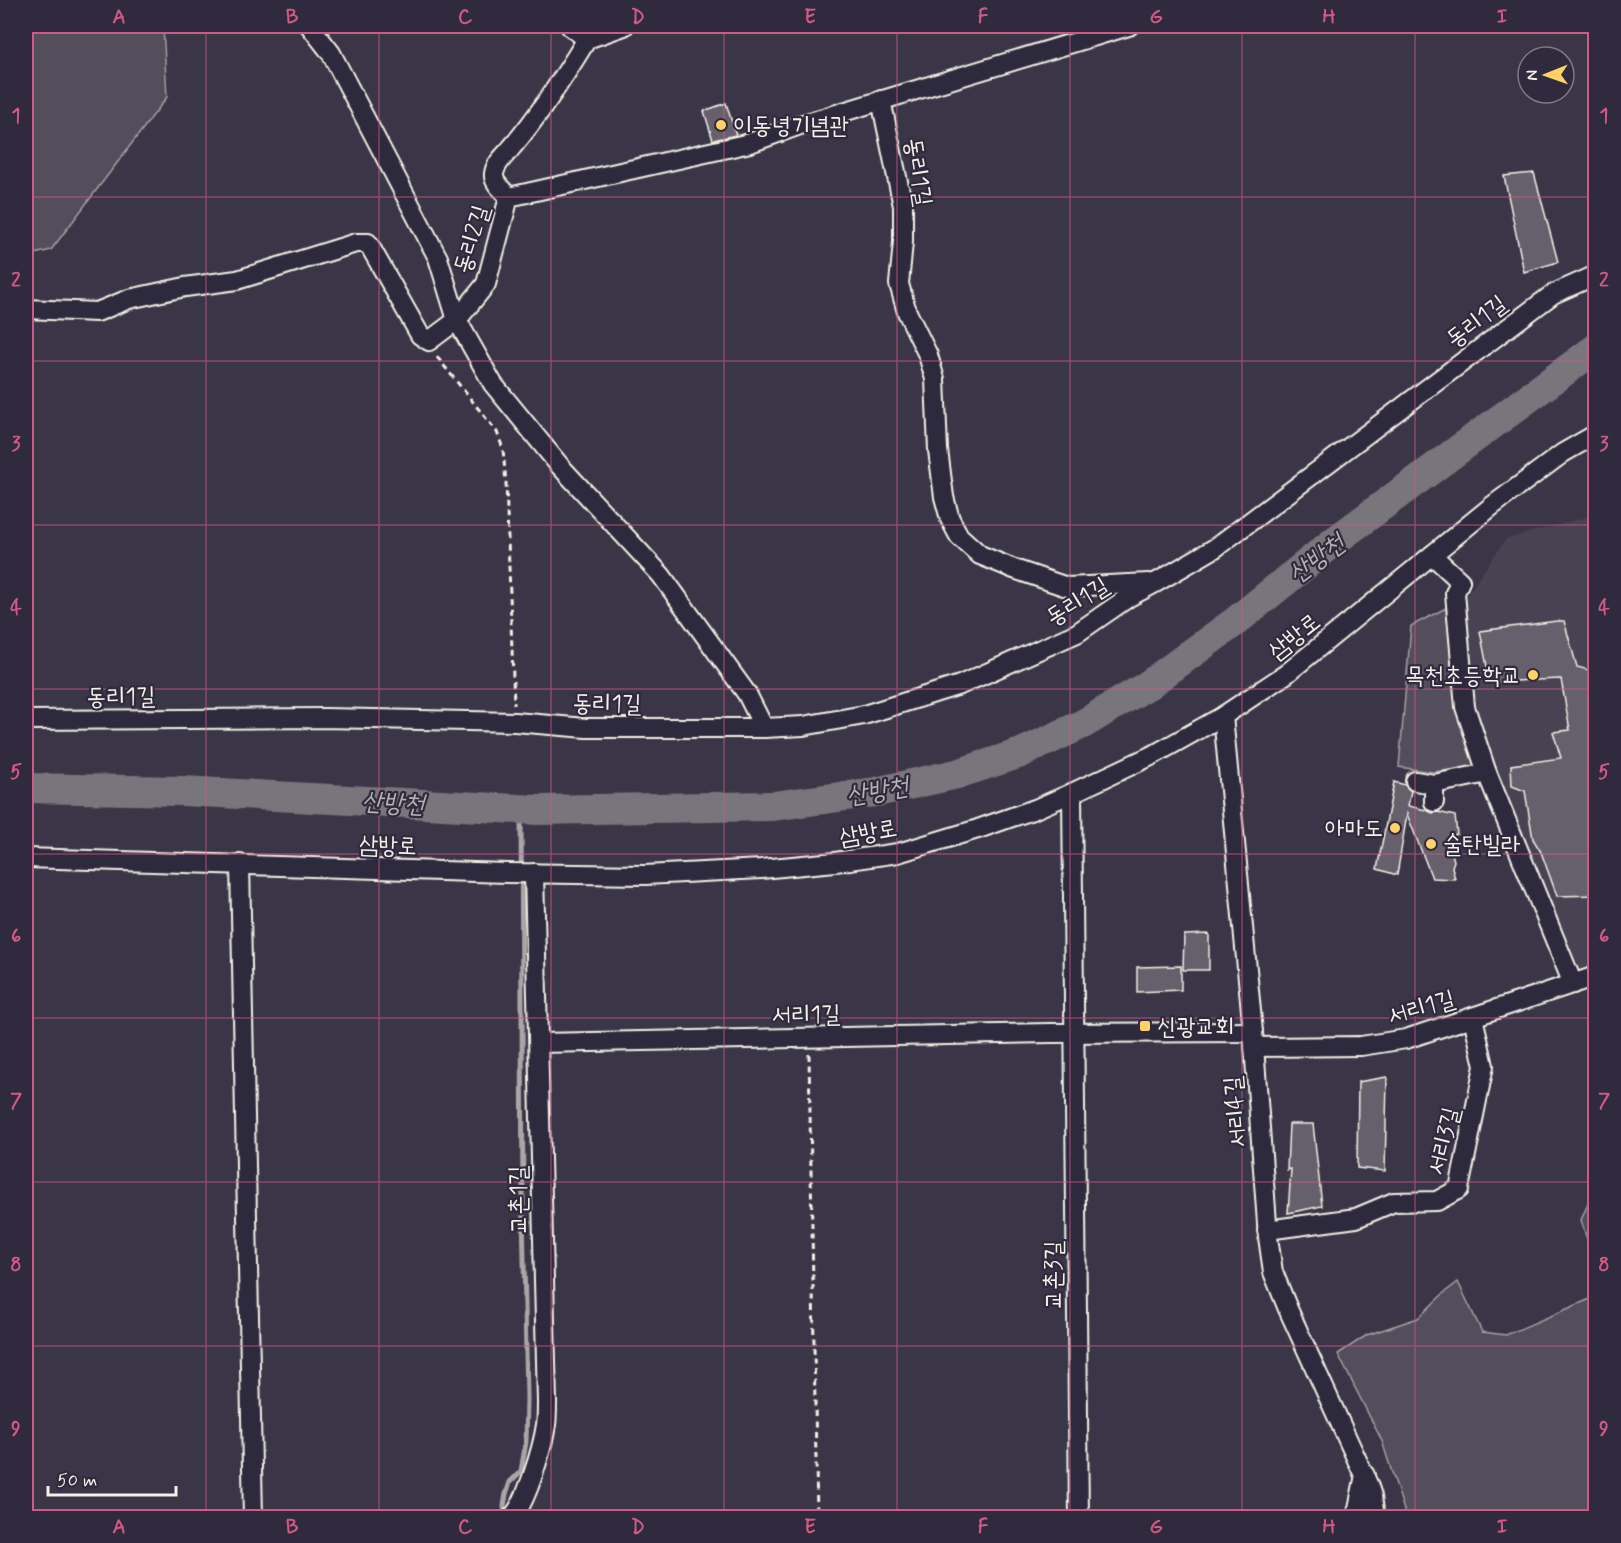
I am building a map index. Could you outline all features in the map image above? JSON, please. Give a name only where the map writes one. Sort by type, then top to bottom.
[{"type":"street","points":[[310,26],[331,53],[438,258],[457,320],[493,384],[560,466],[661,575],[747,694],[764,728]]},
{"type":"street","points":[[570,26],[587,39]]},
{"type":"street","points":[[508,197],[496,182],[494,174],[498,164],[556,91],[587,39],[624,26]]},
{"type":"street","name":"동리2길","points":[[429,341],[457,320],[486,284],[508,197],[750,143],[803,124],[1129,26]]},
{"type":"street","name":"동리1길","points":[[882,100],[903,206],[903,242],[899,284],[907,312],[928,355],[935,379],[938,450],[944,497],[950,519],[959,536],[980,555],[1067,587],[1157,582]]},
{"type":"street","points":[[26,309],[97,312],[129,299],[185,287],[237,280],[356,243],[368,243],[420,335],[429,341]]},
{"type":"street","name":"동리1길","points":[[26,720],[325,718],[515,722],[586,728],[764,728],[803,726],[864,716],[960,685],[1077,633],[1129,597],[1215,548],[1553,294],[1596,275]]},
{"type":"street","name":"삼방로","points":[[26,858],[645,875],[835,862],[898,853],[978,829],[1072,793],[1155,754],[1223,716],[1286,674],[1492,506],[1563,453],[1596,434]]},
{"type":"street","points":[[1432,555],[1460,581],[1455,593],[1465,706],[1486,773],[1573,984]]},
{"type":"street","name":"서리4길","points":[[1223,716],[1253,1039],[1267,1230],[1273,1272],[1366,1480],[1372,1496],[1375,1518]]},
{"type":"street","points":[[1415,781],[1434,793],[1486,773]]},
{"type":"street","points":[[1072,793],[1075,1033]]},
{"type":"street","points":[[240,864],[254,1518]]},
{"type":"street","name":"교촌1길","points":[[513,1516],[527,1491],[540,1451],[547,1410],[533,873]]},
{"type":"street","name":"서리1길","points":[[538,1043],[1075,1033],[1253,1039],[1361,1046],[1406,1039],[1596,976]]},
{"type":"street","name":"서리3길","points":[[1267,1230],[1356,1218],[1394,1202],[1437,1201],[1459,1189],[1484,1066],[1473,1017]]},
{"type":"street","name":"교촌3길","points":[[1075,1033],[1079,1518]]},
{"type":"street","points":[[1356,1518],[1366,1480]]},
{"type":"path","points":[[429,341],[437,356],[497,432],[503,449],[515,722]]},
{"type":"path","points":[[808,1038],[817,1518]]},
{"type":"shaded area","points":[[26,26],[163,26],[167,97],[51,250],[26,256]]},
{"type":"shaded area","name":"목천초등학교","points":[[1595,515],[1596,964],[1578,971],[1481,746],[1461,604],[1506,539]]},
{"type":"shaded area","points":[[1446,608],[1457,709],[1476,767],[1432,772],[1399,767],[1411,626]]},
{"type":"shaded area","points":[[1596,1188],[1595,1265],[1581,1220]]},
{"type":"shaded area","points":[[1458,1282],[1482,1332],[1506,1335],[1595,1297],[1595,1517],[1404,1517],[1404,1510],[1382,1441],[1338,1354],[1367,1335],[1418,1318]]},
{"type":"building","name":"이동녕기념관","points":[[726,103],[736,135],[713,140],[704,111]]},
{"type":"building","points":[[1534,173],[1558,262],[1524,272],[1504,176]]},
{"type":"building","points":[[1564,621],[1577,667],[1593,671],[1596,687],[1596,895],[1557,896],[1541,852],[1533,839],[1525,791],[1512,786],[1511,765],[1561,758],[1553,732],[1570,730],[1561,679],[1490,682],[1480,631]]},
{"type":"building","points":[[1394,782],[1405,785],[1411,791],[1408,806],[1455,816],[1457,834],[1448,837],[1454,861],[1452,867],[1455,879],[1432,878],[1407,814],[1397,875],[1377,869]]},
{"type":"building","points":[[1209,934],[1209,970],[1183,970],[1184,935]]},
{"type":"building","points":[[1181,966],[1181,990],[1137,992],[1137,967]]},
{"type":"building","points":[[1387,1077],[1385,1171],[1357,1168],[1358,1082]]},
{"type":"building","points":[[1289,1124],[1313,1124],[1322,1206],[1288,1213],[1291,1169],[1287,1170]]},
{"type":"waterway","name":"산방천","points":[[26,788],[182,791],[537,810],[773,806],[876,792],[957,774],[1021,753],[1083,724],[1148,685],[1236,621],[1336,540],[1596,348]]},
{"type":"waterway","points":[[505,1518],[504,1506],[510,1482],[521,1471],[526,1442],[527,1398],[523,1214],[521,809]]},
{"type":"place","name":"이동녕기념관","points":[[721,125]]},
{"type":"place","name":"목천초등학교","points":[[1533,675]]},
{"type":"place","name":"아마도","points":[[1395,828]]},
{"type":"place","name":"술탄빌라","points":[[1431,844]]},
{"type":"place","name":"신광교회","points":[[1145,1026]]}]
